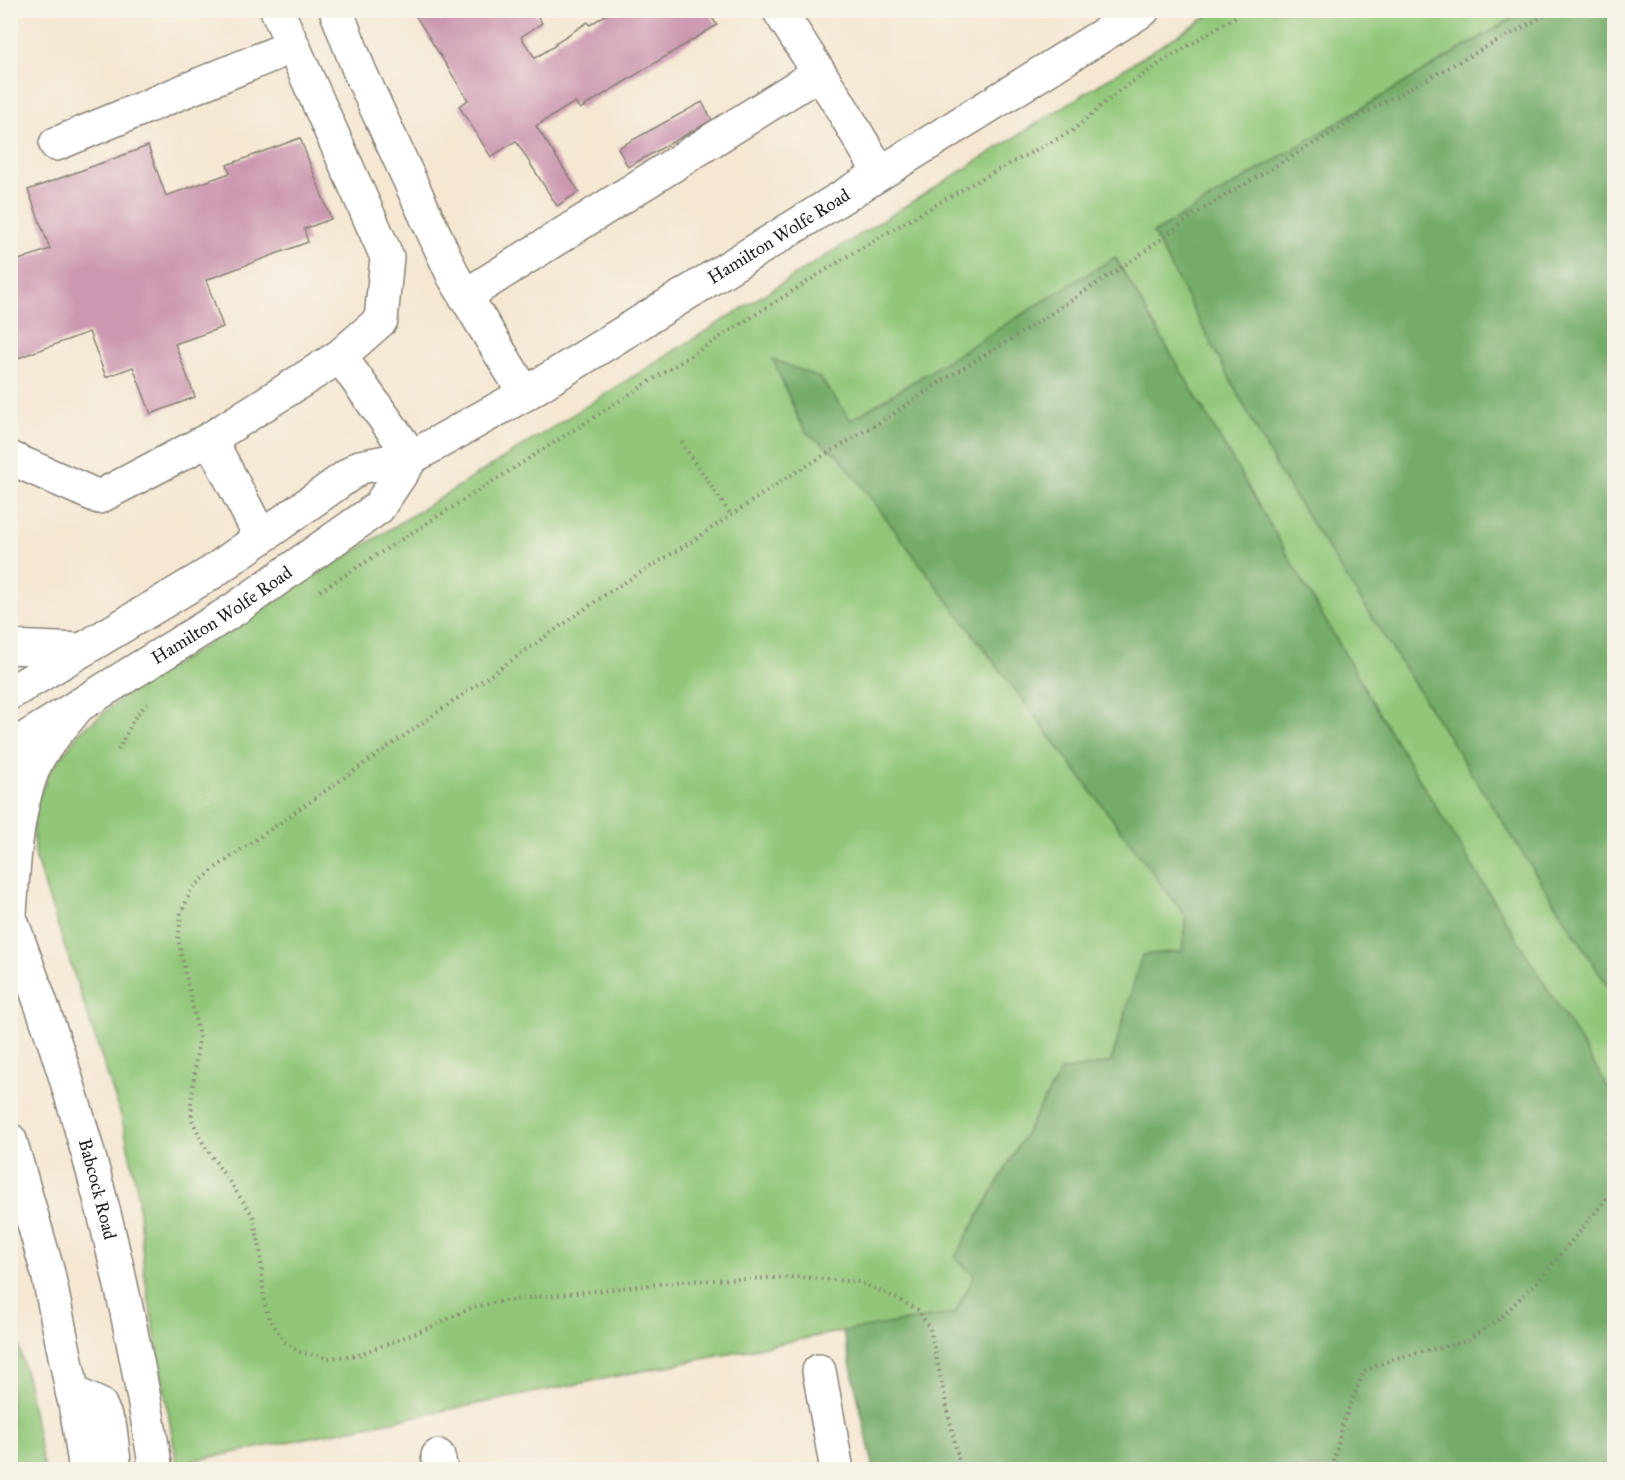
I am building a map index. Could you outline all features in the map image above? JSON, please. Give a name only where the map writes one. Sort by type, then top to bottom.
[{"type":"street","points":[[10,458],[99,497],[210,439],[340,356],[381,320],[387,257],[277,10]]},
{"type":"street","points":[[336,10],[359,70],[449,266],[525,394]]},
{"type":"street","points":[[779,10],[880,173]]},
{"type":"street","name":"Hamilton Wolfe Road","points":[[10,693],[211,573],[360,467],[412,457],[525,394],[1143,10]]},
{"type":"street","points":[[56,144],[293,46]]},
{"type":"street","points":[[465,296],[819,73]]},
{"type":"street","points":[[340,356],[412,457]]},
{"type":"street","points":[[210,439],[261,537]]},
{"type":"street","name":"Hamilton Wolfe Road","points":[[10,748],[235,609],[378,508],[412,457]]},
{"type":"street","points":[[10,647],[82,650]]},
{"type":"street","points":[[10,913],[22,804],[37,760],[78,706]]},
{"type":"street","name":"Babcock Road","points":[[10,918],[64,1071],[115,1257],[146,1406],[156,1470]]},
{"type":"street","points":[[10,1140],[48,1273],[86,1470]]},
{"type":"street","points":[[819,1371],[837,1470]]},
{"type":"street","points":[[72,1392],[100,1405],[110,1428],[115,1470]]},
{"type":"path","points":[[315,594],[851,254],[968,186],[1072,131],[1119,91],[1246,10]]},
{"type":"path","points":[[964,1470],[959,1462],[930,1329],[918,1310],[859,1282],[798,1277],[685,1281],[504,1301],[473,1307],[431,1327],[358,1355],[327,1358],[299,1352],[284,1341],[269,1318],[264,1302],[260,1248],[252,1216],[204,1145],[192,1120],[191,1101],[199,1037],[178,939],[181,914],[191,890],[214,869],[609,592],[788,477],[1029,328],[1137,257],[1193,215],[1377,106],[1554,10]]},
{"type":"path","points":[[681,442],[731,515]]},
{"type":"path","points":[[118,750],[136,715],[149,702]]},
{"type":"path","points":[[1326,1470],[1334,1462],[1342,1425],[1364,1371],[1393,1359],[1464,1342],[1497,1321],[1540,1279],[1614,1190]]},
{"type":"green space","points":[[1526,10],[1614,11],[1614,996],[1280,474],[1153,233]]},
{"type":"green space","points":[[1216,11],[1614,11],[1614,1469],[874,1469],[843,1331],[177,1464],[144,1272],[137,1189],[122,1119],[36,860],[33,832],[36,805],[49,773],[80,732],[124,696]]},
{"type":"green space","points":[[1115,257],[1386,725],[1614,1097],[1614,1469],[874,1469],[843,1331],[955,1313],[974,1276],[955,1257],[1061,1071],[1111,1062],[1142,955],[1182,951],[1186,917],[839,456],[807,433],[798,418],[773,359],[820,378],[851,420]]},
{"type":"green space","points":[[10,1312],[26,1375],[44,1469],[11,1469]]},
{"type":"building","points":[[412,10],[534,10],[542,23],[521,37],[535,58],[588,22],[590,25],[613,10],[707,10],[717,25],[580,109],[575,102],[536,126],[579,192],[557,206],[516,141],[491,157],[459,106],[468,100]]},
{"type":"building","points":[[702,102],[712,120],[628,167],[618,148]]},
{"type":"building","points":[[300,138],[331,219],[304,229],[308,242],[206,280],[223,327],[175,344],[195,397],[151,414],[133,367],[106,377],[89,332],[10,361],[10,263],[50,249],[28,190],[148,146],[166,196],[230,173],[227,165]]}]
